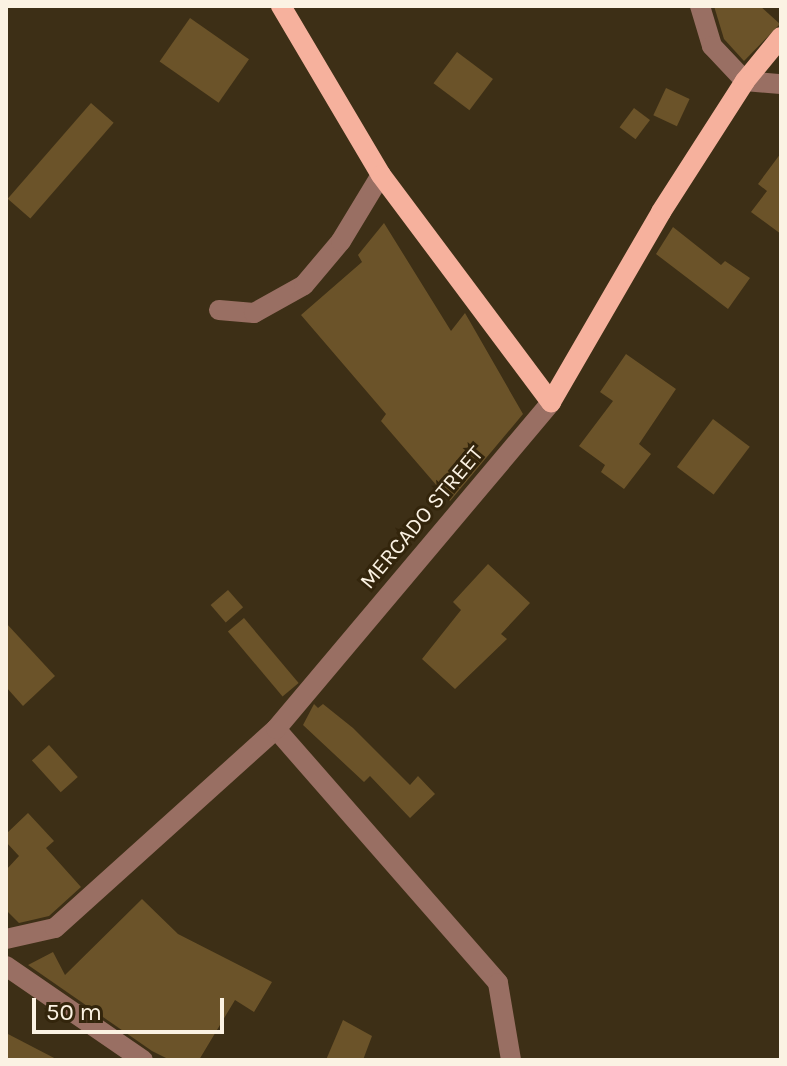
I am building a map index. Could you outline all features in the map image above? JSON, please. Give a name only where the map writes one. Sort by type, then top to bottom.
[{"type":"main road","points":[[281,6],[381,175],[551,402]]},
{"type":"main road","name":"MERCADO STREET","points":[[551,402],[745,81],[781,37]]},
{"type":"street","points":[[700,6],[712,46],[745,81],[781,84]]},
{"type":"street","points":[[219,310],[254,313],[304,285],[341,241],[381,175]]},
{"type":"street","name":"MERCADO STREET","points":[[6,939],[55,928],[276,729],[551,402]]},
{"type":"street","points":[[276,729],[498,983],[511,1060]]},
{"type":"street","points":[[6,966],[143,1060]]},
{"type":"building","points":[[714,6],[760,6],[780,24],[744,61],[724,39]]},
{"type":"building","points":[[190,18],[249,59],[219,103],[160,61]]},
{"type":"building","points":[[457,52],[493,79],[469,110],[434,83]]},
{"type":"building","points":[[666,88],[690,99],[677,126],[653,115]]},
{"type":"building","points":[[91,103],[114,123],[30,219],[8,199]]},
{"type":"building","points":[[634,108],[650,120],[636,139],[620,127]]},
{"type":"building","points":[[781,153],[781,234],[751,212],[767,191],[758,184]]},
{"type":"building","points":[[384,223],[451,331],[465,313],[523,414],[450,501],[381,421],[386,414],[301,315],[362,262],[358,255]]},
{"type":"building","points":[[673,227],[721,265],[725,261],[750,278],[728,309],[656,254]]},
{"type":"building","points":[[626,354],[676,389],[639,444],[651,454],[624,489],[601,472],[605,465],[579,446],[613,401],[600,392]]},
{"type":"building","points":[[713,419],[750,447],[714,495],[677,467]]},
{"type":"building","points":[[488,564],[530,603],[501,634],[507,639],[455,689],[422,659],[461,610],[453,602]]},
{"type":"building","points":[[228,590],[243,607],[226,622],[211,605]]},
{"type":"building","points":[[244,618],[299,683],[283,697],[228,631]]},
{"type":"building","points":[[6,623],[55,676],[23,706],[6,687]]},
{"type":"building","points":[[314,704],[318,708],[323,704],[353,728],[410,785],[418,776],[435,794],[410,818],[370,776],[364,782],[303,725]]},
{"type":"building","points":[[49,745],[78,777],[61,792],[32,760]]},
{"type":"building","points":[[28,813],[54,841],[46,848],[81,887],[49,916],[19,923],[6,910],[6,870],[19,856],[6,842],[6,834]]},
{"type":"building","points":[[142,899],[178,934],[272,982],[254,1012],[235,1000],[199,1060],[170,1060],[152,1051],[28,965],[53,952],[65,975]]},
{"type":"building","points":[[343,1020],[372,1036],[363,1060],[326,1060]]},
{"type":"building","points":[[6,1033],[58,1060],[6,1060]]}]
